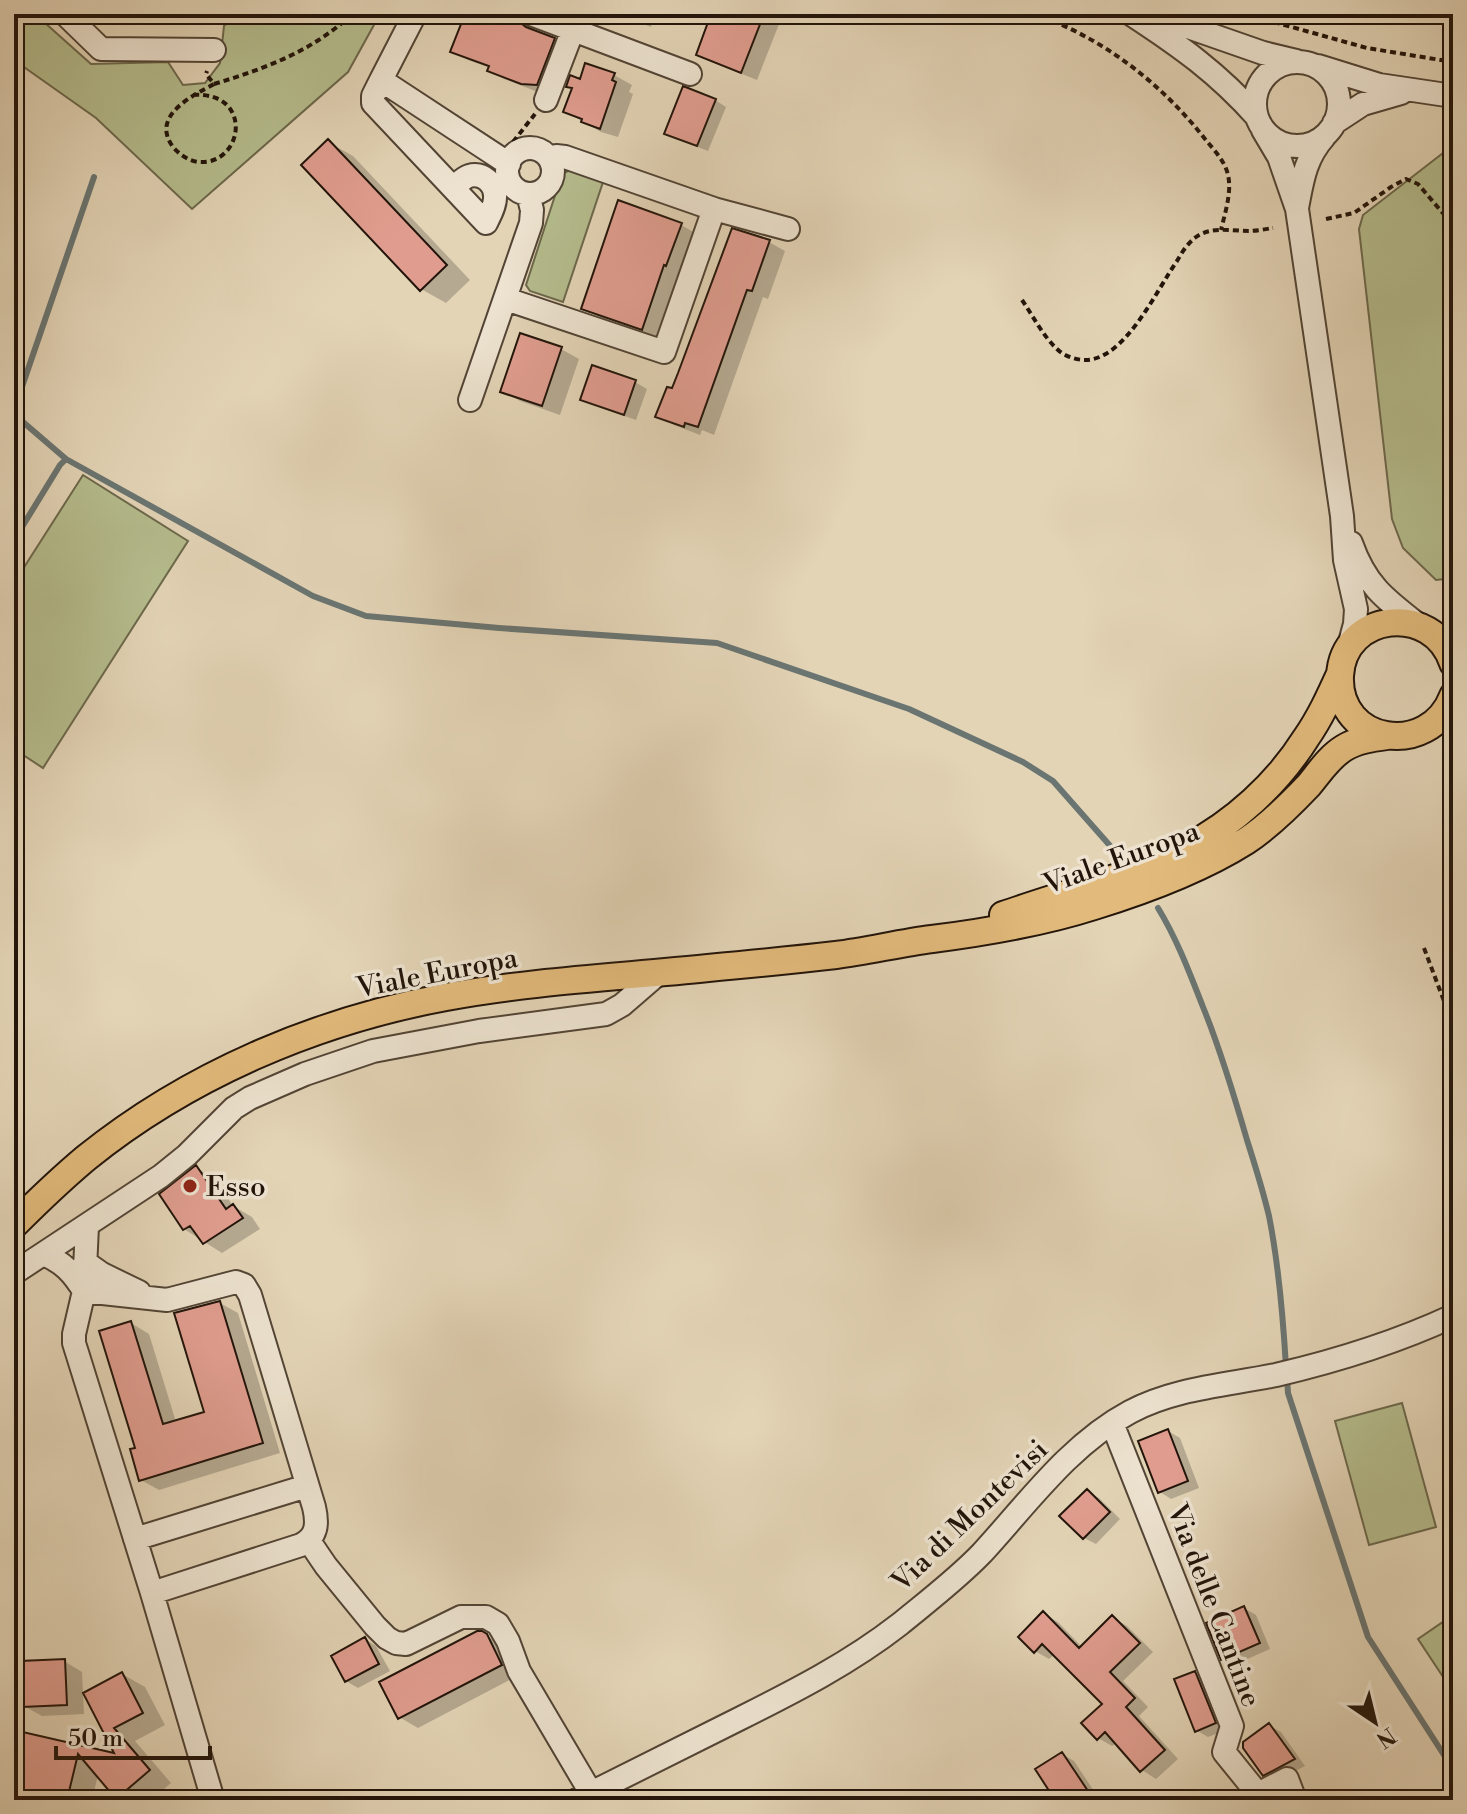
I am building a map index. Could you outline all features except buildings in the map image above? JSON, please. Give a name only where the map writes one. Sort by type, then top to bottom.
[{"type":"main road","name":"Viale Europa","points":[[931,939],[1113,877],[1170,855],[1206,836],[1250,803],[1286,766],[1315,725],[1355,641],[1364,633],[1386,623],[1398,622],[1453,635]]},
{"type":"main road","points":[[1424,628],[1442,642],[1453,663]]},
{"type":"main road","points":[[1344,662],[1343,698],[1348,709],[1365,727],[1387,736]]},
{"type":"main road","name":"Viale Europa","points":[[14,1225],[86,1158],[155,1109],[224,1071],[296,1039],[364,1016],[447,997],[508,988],[837,955],[983,933],[1096,906],[1187,871],[1228,851],[1264,827],[1294,801],[1342,749],[1361,740],[1423,732],[1442,717],[1453,697]]},
{"type":"street","points":[[65,14],[101,49],[214,50]]},
{"type":"street","points":[[415,14],[373,96],[373,103],[453,188]]},
{"type":"street","points":[[531,14],[576,22],[690,74]]},
{"type":"street","points":[[1131,14],[1204,64],[1227,85],[1274,139],[1286,145],[1300,146],[1314,142],[1347,113],[1363,104],[1410,91]]},
{"type":"street","points":[[1151,14],[1263,53],[1379,85],[1453,96]]},
{"type":"street","points":[[546,100],[576,22]]},
{"type":"street","points":[[1297,209],[1305,167],[1315,146],[1330,129],[1338,110],[1338,96],[1334,84],[1325,73],[1307,64],[1287,63],[1274,68],[1264,78],[1257,90],[1255,103],[1260,124],[1279,157],[1297,209],[1342,516],[1345,560],[1356,609],[1344,662]]},
{"type":"street","points":[[381,80],[504,161],[509,180],[516,189],[528,194],[548,186],[553,169],[549,158],[535,149],[527,149],[504,161]]},
{"type":"street","points":[[549,158],[565,157],[714,209],[788,229]]},
{"type":"street","points":[[470,400],[531,223],[528,194]]},
{"type":"street","points":[[506,299],[664,352],[714,209]]},
{"type":"street","points":[[1342,516],[1358,561],[1372,585],[1424,628]]},
{"type":"street","points":[[14,1273],[177,1164],[234,1108],[250,1098],[305,1074],[373,1051],[479,1031],[606,1014],[622,1005],[659,973]]},
{"type":"street","points":[[87,1226],[84,1291],[74,1343],[213,1800]]},
{"type":"street","points":[[43,1254],[65,1265],[84,1291]]},
{"type":"street","points":[[85,1262],[131,1289],[159,1300]]},
{"type":"street","points":[[84,1291],[167,1300],[236,1282],[244,1285],[250,1295],[317,1522],[309,1541],[152,1593]]},
{"type":"street","name":"Via di Montevisi","points":[[309,1541],[375,1626],[396,1643],[406,1644],[421,1638],[461,1617],[486,1617],[498,1624],[584,1796],[813,1682],[853,1658],[955,1579],[1066,1462],[1112,1423],[1140,1407],[1175,1395],[1306,1368],[1360,1353],[1453,1316]]},
{"type":"street","name":"Via delle Cantine","points":[[1112,1423],[1232,1726],[1224,1752],[1258,1794],[1287,1779],[1295,1800]]},
{"type":"street","points":[[135,1539],[307,1486]]},
{"type":"path","points":[[193,95],[209,94],[223,102],[233,112],[237,122],[236,137],[228,149],[217,158],[203,162],[180,154],[167,135],[167,126],[180,103],[193,95],[214,84],[304,51],[352,14]]},
{"type":"path","points":[[1034,14],[1074,31],[1120,57],[1168,96],[1192,122],[1228,174],[1228,194],[1221,230]]},
{"type":"path","points":[[1245,14],[1367,48],[1453,62]]},
{"type":"path","points":[[214,50],[206,74],[214,84]]},
{"type":"path","points":[[504,161],[546,100]]},
{"type":"path","points":[[1326,219],[1354,213],[1406,179],[1418,184],[1453,225]]},
{"type":"path","points":[[1022,300],[1060,352],[1076,359],[1098,359],[1115,349],[1131,331],[1187,245],[1195,238],[1204,232],[1273,228]]},
{"type":"path","points":[[1424,948],[1453,1025]]},
{"type":"green space","points":[[14,14],[35,14],[91,64],[168,62],[183,85],[205,83],[220,63],[224,26],[236,14],[380,14],[348,72],[192,209],[96,118],[14,60]]},
{"type":"green space","points":[[1443,153],[1453,154],[1453,578],[1436,580],[1403,548],[1392,519],[1359,229],[1363,215]]},
{"type":"green space","points":[[570,170],[603,182],[563,302],[530,291],[526,285],[562,174]]},
{"type":"green space","points":[[83,475],[188,541],[43,768],[14,749],[14,583]]},
{"type":"green space","points":[[1402,1403],[1436,1527],[1369,1545],[1335,1421]]},
{"type":"green space","points":[[1453,1615],[1453,1692],[1418,1639]]},
{"type":"waterway","points":[[14,410],[94,177]]},
{"type":"waterway","points":[[14,410],[16,416],[66,459]]},
{"type":"waterway","points":[[14,540],[66,459],[313,596],[366,616],[717,643],[909,709],[1023,762],[1053,781],[1127,865]]},
{"type":"waterway","points":[[1158,908],[1183,957],[1216,1040],[1262,1188],[1275,1254],[1286,1367]]},
{"type":"waterway","points":[[1287,1378],[1288,1393],[1368,1637],[1453,1769]]},
{"type":"place","name":"Esso","points":[[190,1186]]}]
